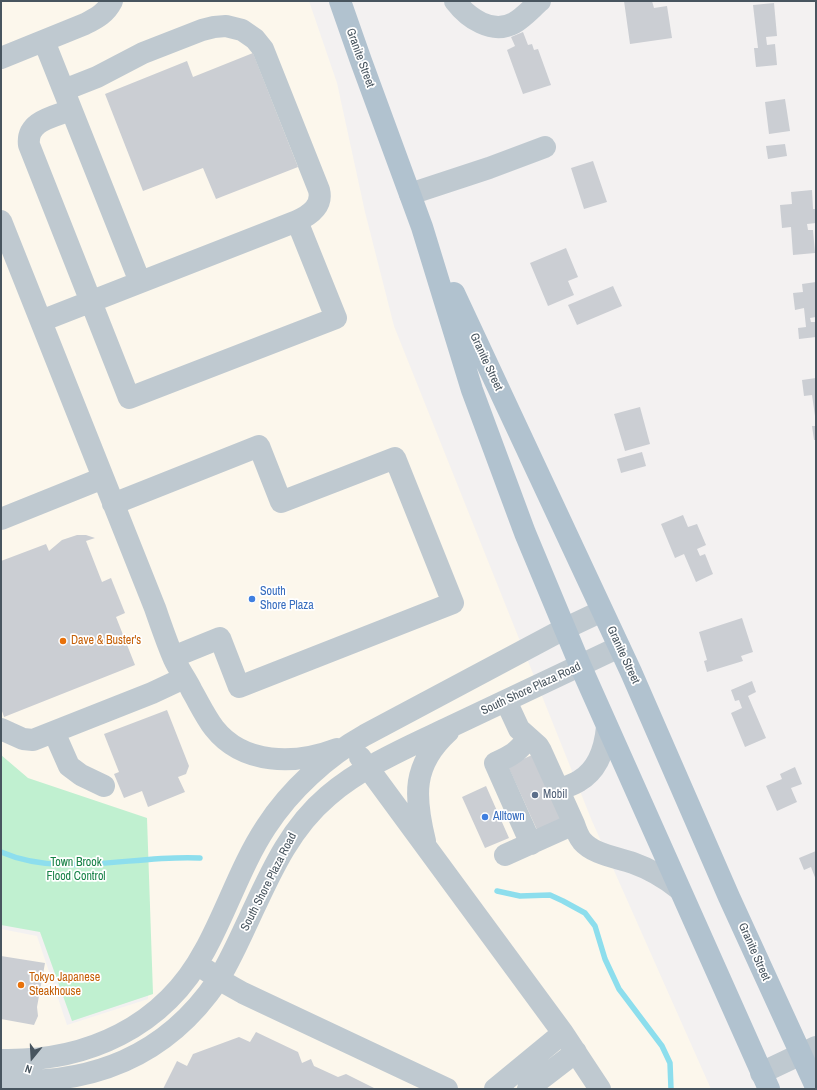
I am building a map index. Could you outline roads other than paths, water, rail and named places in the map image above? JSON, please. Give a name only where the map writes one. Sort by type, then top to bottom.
[{"type":"main road","name":"Granite Street","points":[[340,1],[363,69],[422,227],[472,390],[525,533],[580,666],[765,1081]]},
{"type":"main road","name":"Granite Street","points":[[422,227],[808,1050],[816,1087]]},
{"type":"street","points":[[1,58],[71,30],[98,17],[109,7],[112,1]]},
{"type":"street","points":[[455,1],[468,15],[476,20],[483,24],[498,27],[514,23],[540,1]]},
{"type":"street","points":[[41,321],[91,302],[297,221],[310,214],[317,206],[319,199],[318,190],[263,49],[255,38],[234,27],[220,26],[202,30],[132,58],[97,77],[37,124],[30,132],[28,142],[91,302],[129,398],[336,318],[297,221]]},
{"type":"street","points":[[44,41],[140,282]]},
{"type":"street","points":[[410,194],[489,168],[545,147]]},
{"type":"street","points":[[1,221],[173,657],[207,719],[214,729],[231,744],[239,749],[260,757],[299,758],[323,754],[351,743]]},
{"type":"street","points":[[113,504],[259,446],[281,502],[395,458],[453,603],[239,687],[220,638],[173,657]]},
{"type":"street","points":[[1,518],[103,478]]},
{"type":"street","points":[[1,1060],[25,1060],[58,1056],[86,1049],[133,1028],[169,1000],[188,978],[213,935],[266,827],[276,813],[303,783],[336,753],[351,743],[564,629],[602,611]]},
{"type":"street","name":"South Shore Plaza Road","points":[[1,1081],[61,1084],[93,1081],[114,1066],[131,1059],[160,1041],[186,1019],[218,979],[236,947],[273,868],[292,835],[322,800],[341,785],[407,748],[619,647]]},
{"type":"street","points":[[1,729],[28,740],[33,740],[184,678]]},
{"type":"street","points":[[506,701],[519,729],[541,750],[579,837],[589,847],[602,853],[633,862],[651,870],[670,882],[679,890]]},
{"type":"street","points":[[426,848],[417,794],[420,774],[430,753],[437,743],[457,724]]},
{"type":"street","points":[[559,790],[578,782],[589,773],[602,753],[607,727]]},
{"type":"street","points":[[54,732],[69,766],[81,775],[104,786]]},
{"type":"street","points":[[528,738],[511,756],[495,763],[531,844]]},
{"type":"street","points":[[351,743],[368,769],[563,1033],[600,1089]]},
{"type":"street","points":[[505,855],[574,824]]},
{"type":"street","points":[[197,964],[218,979],[243,993],[447,1089]]},
{"type":"street","points":[[495,1089],[563,1033]]},
{"type":"street","points":[[86,1049],[93,1081]]},
{"type":"street","points":[[765,1081],[808,1050]]},
{"type":"street","points":[[528,1089],[576,1052]]},
{"type":"street","points":[[58,1056],[61,1084]]},
{"type":"waterway","points":[[1,852],[25,860],[49,864],[74,865],[150,859],[200,858]]},
{"type":"waterway","points":[[497,891],[520,896],[550,895],[585,913],[595,926],[605,959],[619,989],[662,1046],[670,1063],[671,1089]]},
{"type":"place","name":"South Shore Plaza","points":[[252,599]]},
{"type":"place","name":"Dave & Buster's","points":[[63,641]]},
{"type":"place","name":"Mobil","points":[[535,795]]},
{"type":"place","name":"Alltown","points":[[485,817]]},
{"type":"place","name":"Tokyo Japanese Steakhouse","points":[[21,985]]},
{"type":"park label","name":"Town Brook Flood Control","points":[[76,870]]}]
